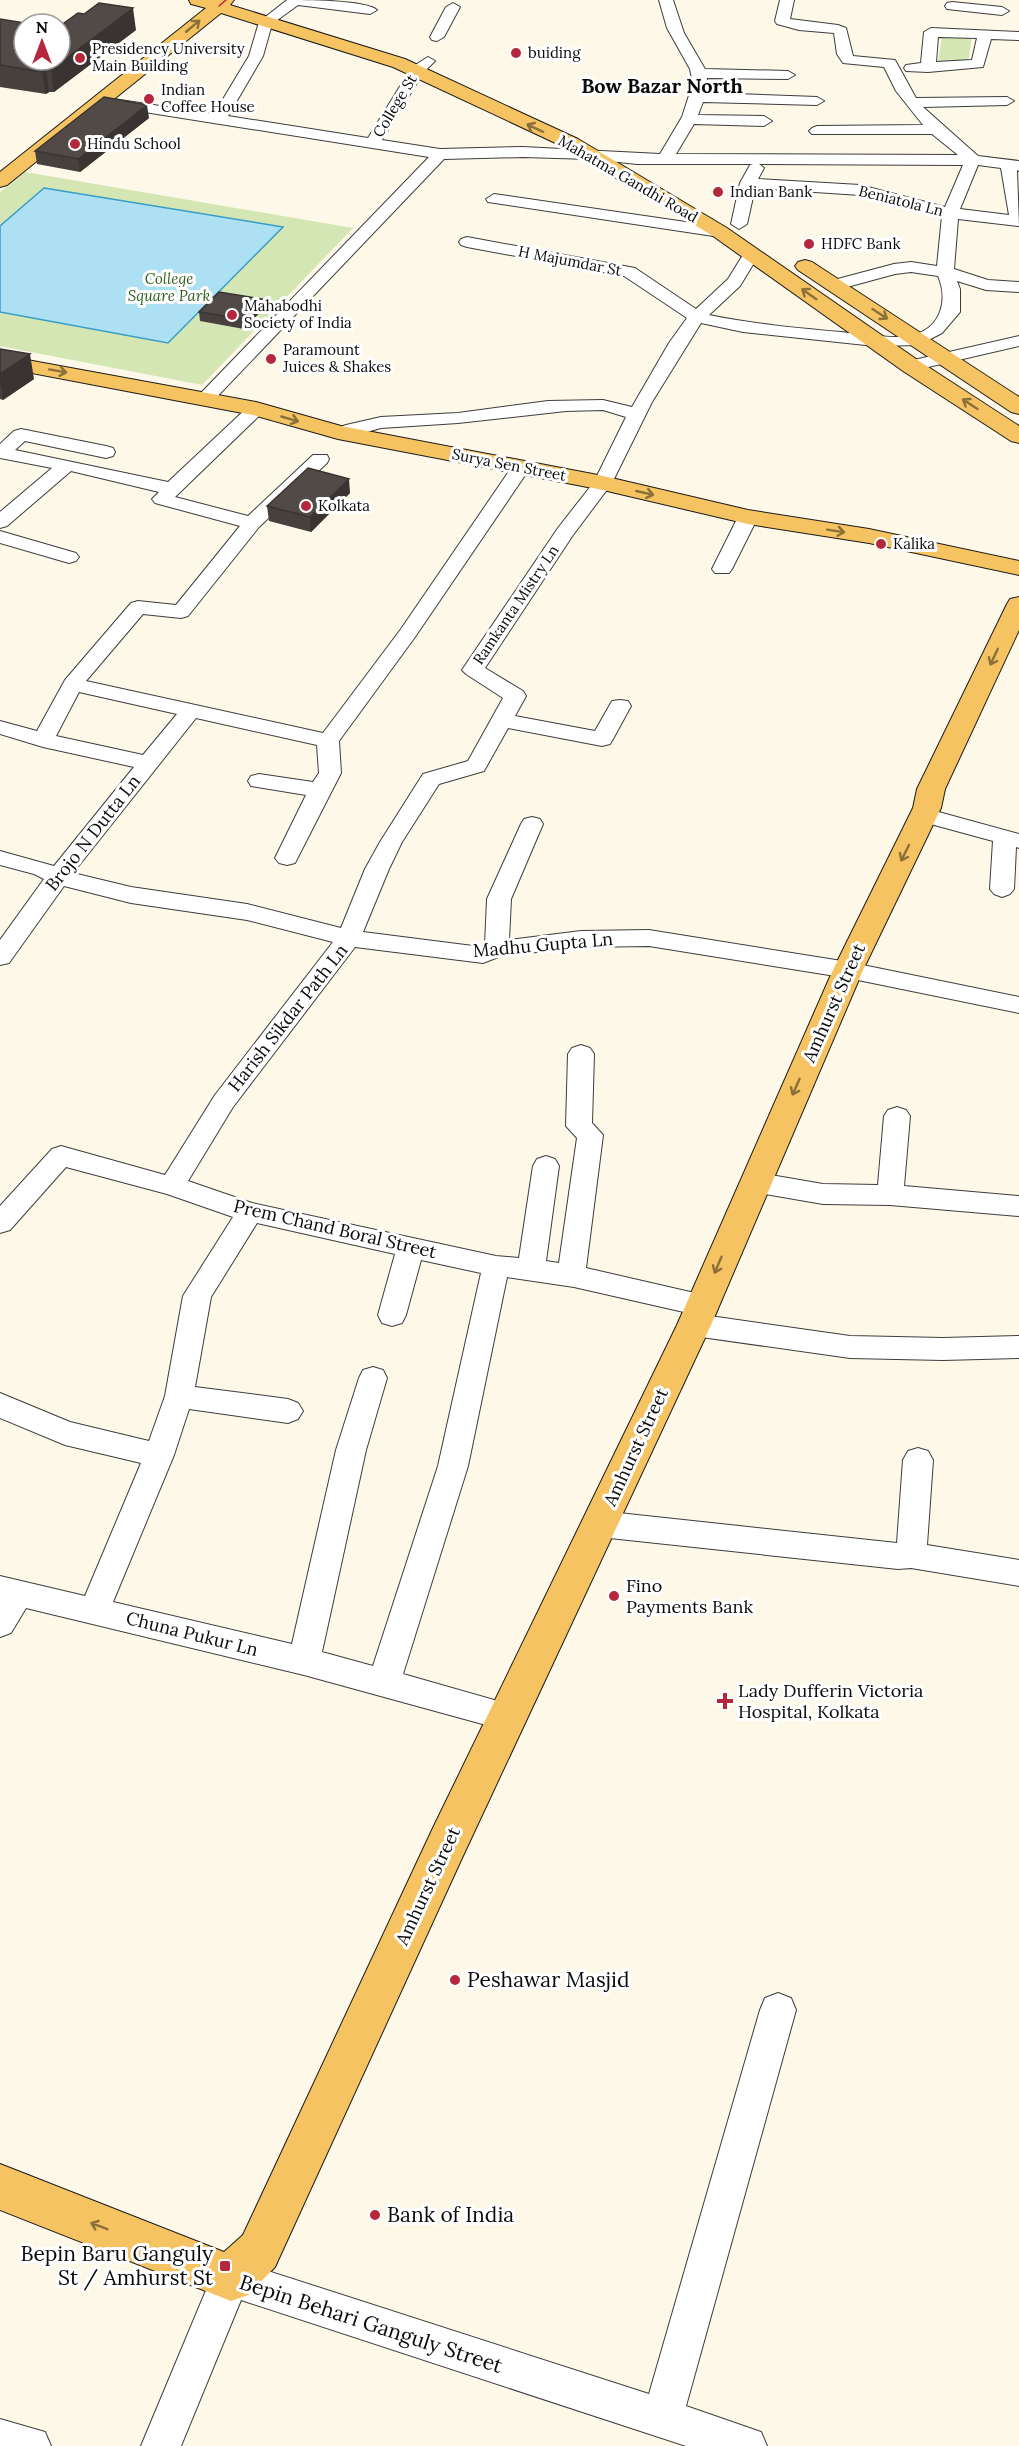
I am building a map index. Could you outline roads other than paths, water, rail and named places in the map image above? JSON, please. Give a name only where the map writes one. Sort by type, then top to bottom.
[{"type":"main road","name":"Mahatma Gandhi Road","points":[[197,0],[224,2],[423,65],[637,159],[666,168]]},
{"type":"main road","points":[[0,181],[224,2]]},
{"type":"main road","name":"Mahatma Gandhi Road","points":[[423,65],[590,154],[720,232],[911,366],[1019,436]]},
{"type":"main road","name":"Mahatma Gandhi Road","points":[[685,190],[768,242]]},
{"type":"main road","points":[[788,254],[1019,407]]},
{"type":"main road","name":"Surya Sen Street","points":[[0,361],[256,409],[340,433],[603,483],[748,517],[869,536],[1019,568]]},
{"type":"main road","name":"Amhurst Street","points":[[231,2278],[259,2251],[507,1717],[698,1315],[848,970],[924,816],[931,789],[1019,604]]},
{"type":"main road","name":"Bepin Behari Ganguly Street","points":[[0,2187],[231,2278]]},
{"type":"street","points":[[219,119],[256,56],[272,18],[295,0],[370,10]]},
{"type":"street","points":[[666,0],[669,16],[680,41],[699,73],[697,97],[666,168]]},
{"type":"street","points":[[787,0],[782,21],[799,26],[837,29],[841,31],[844,54],[848,60],[890,63],[896,83],[912,103],[973,160]]},
{"type":"street","points":[[952,6],[1002,11]]},
{"type":"street","points":[[437,38],[453,7]]},
{"type":"street","points":[[928,68],[931,32],[1019,36]]},
{"type":"street","points":[[891,69],[978,64],[985,34]]},
{"type":"street","name":"College St","points":[[373,143],[423,65]]},
{"type":"street","points":[[699,73],[788,75]]},
{"type":"street","points":[[697,97],[817,101]]},
{"type":"street","points":[[102,101],[440,154],[523,152],[590,154],[637,159]]},
{"type":"street","points":[[912,103],[1006,101]]},
{"type":"street","points":[[689,119],[764,121]]},
{"type":"street","points":[[817,131],[938,129]]},
{"type":"street","points":[[205,399],[440,154]]},
{"type":"street","points":[[666,168],[759,159],[973,160],[1013,166],[1018,221]]},
{"type":"street","points":[[739,224],[748,183],[759,159]]},
{"type":"street","points":[[919,340],[936,329],[951,312],[952,289],[945,272],[950,213],[973,160]]},
{"type":"street","name":"Beniatola Ln","points":[[748,183],[860,190],[950,213],[1018,221]]},
{"type":"street","points":[[494,199],[720,232]]},
{"type":"street","name":"H Majumdar St","points":[[467,242],[629,272],[697,317],[743,327],[875,341],[919,340]]},
{"type":"street","points":[[603,483],[660,373],[697,317],[734,282],[752,253]]},
{"type":"street","points":[[836,285],[894,269],[911,267],[945,272],[986,285],[1019,287]]},
{"type":"street","points":[[911,366],[1019,341]]},
{"type":"street","points":[[340,433],[368,425],[471,417],[548,405],[605,405],[638,415]]},
{"type":"street","points":[[252,523],[162,499],[256,409]]},
{"type":"street","points":[[106,452],[21,435],[1,453],[67,465],[171,489]]},
{"type":"street","points":[[43,740],[72,684],[138,606],[181,612],[252,523],[320,459]]},
{"type":"street","points":[[0,522],[67,465]]},
{"type":"street","points":[[287,858],[330,773],[328,741],[408,633],[521,468]]},
{"type":"street","name":"Ramkanta Mistry Ln","points":[[391,842],[431,779],[476,766],[515,696],[473,670],[565,532],[603,483]]},
{"type":"street","points":[[722,569],[748,517]]},
{"type":"street","points":[[0,537],[69,557]]},
{"type":"street","points":[[72,684],[328,741]]},
{"type":"street","points":[[501,720],[602,739],[620,706]]},
{"type":"street","name":"Brojo N Dutta Ln","points":[[0,957],[58,877],[190,711]]},
{"type":"street","points":[[0,727],[43,740],[148,763]]},
{"type":"street","points":[[259,781],[320,790]]},
{"type":"street","points":[[924,816],[1012,839],[1002,889]]},
{"type":"street","points":[[497,949],[499,899],[532,824]]},
{"type":"street","name":"Harish Sikdar Path Ln","points":[[172,1186],[224,1101],[349,938],[377,869],[391,842]]},
{"type":"street","name":"Madhu Gupta Ln","points":[[0,858],[42,869],[58,877],[131,895],[247,912],[349,938],[483,955],[497,949],[581,939],[649,938],[848,970],[1019,1005]]},
{"type":"street","points":[[571,1276],[590,1135],[579,1126],[581,1054]]},
{"type":"street","points":[[890,1195],[897,1116]]},
{"type":"street","name":"Prem Chand Boral Street","points":[[0,1223],[60,1156],[172,1186],[250,1212],[496,1266],[571,1276],[698,1315],[850,1347],[943,1349],[1019,1347]]},
{"type":"street","points":[[531,1269],[546,1166]]},
{"type":"street","points":[[754,1182],[822,1194],[890,1195],[1019,1206]]},
{"type":"street","points":[[94,1611],[159,1455],[179,1396],[197,1296],[250,1212]]},
{"type":"street","points":[[392,1315],[410,1248]]},
{"type":"street","points":[[384,1682],[453,1466],[496,1266]]},
{"type":"street","points":[[304,1662],[351,1450],[373,1378]]},
{"type":"street","points":[[179,1396],[288,1411]]},
{"type":"street","points":[[0,1405],[65,1433],[159,1455]]},
{"type":"street","points":[[911,1555],[918,1460]]},
{"type":"street","points":[[600,1524],[898,1556],[911,1555],[1019,1573]]},
{"type":"street","points":[[0,1623],[9,1591]]},
{"type":"street","name":"Chuna Pukur Ln","points":[[9,1591],[384,1682],[507,1717]]},
{"type":"street","points":[[662,2419],[778,2010]]},
{"type":"street","points":[[161,2446],[231,2278]]},
{"type":"street","name":"Bepin Behari Ganguly Street","points":[[231,2278],[747,2446]]},
{"type":"street","points":[[0,2439],[31,2446]]},
{"type":"water","points":[[44,188],[283,227],[168,343],[0,312],[0,226]]},
{"type":"tram line","points":[[219,6],[226,0]]},
{"type":"place","name":"buiding","points":[[516,53]]},
{"type":"place","name":"Presidency University Main Building","points":[[80,58]]},
{"type":"place","name":"Indian Coffee House","points":[[149,99]]},
{"type":"place","name":"Hindu School","points":[[75,144]]},
{"type":"place","name":"Indian Bank","points":[[718,192]]},
{"type":"place","name":"HDFC Bank","points":[[809,244]]},
{"type":"place","name":"Mahabodhi Society of India","points":[[232,315]]},
{"type":"place","name":"Paramount Juices & Shakes","points":[[271,359]]},
{"type":"place","name":"Kolkata","points":[[306,506]]},
{"type":"place","name":"Kalika","points":[[881,544]]},
{"type":"place","name":"Fino Payments Bank","points":[[614,1596]]},
{"type":"place","name":"Lady Dufferin Victoria Hospital, Kolkata","points":[[725,1701]]},
{"type":"place","name":"Peshawar Masjid","points":[[455,1980]]},
{"type":"place","name":"Bank of India","points":[[375,2215]]},
{"type":"place","name":"Bepin Baru Ganguly St / Amhurst St","points":[[225,2266]]},
{"type":"district","name":"Bow Bazar North","points":[[662,86]]},
{"type":"park label","name":"College Square Park","points":[[169,288]]}]
